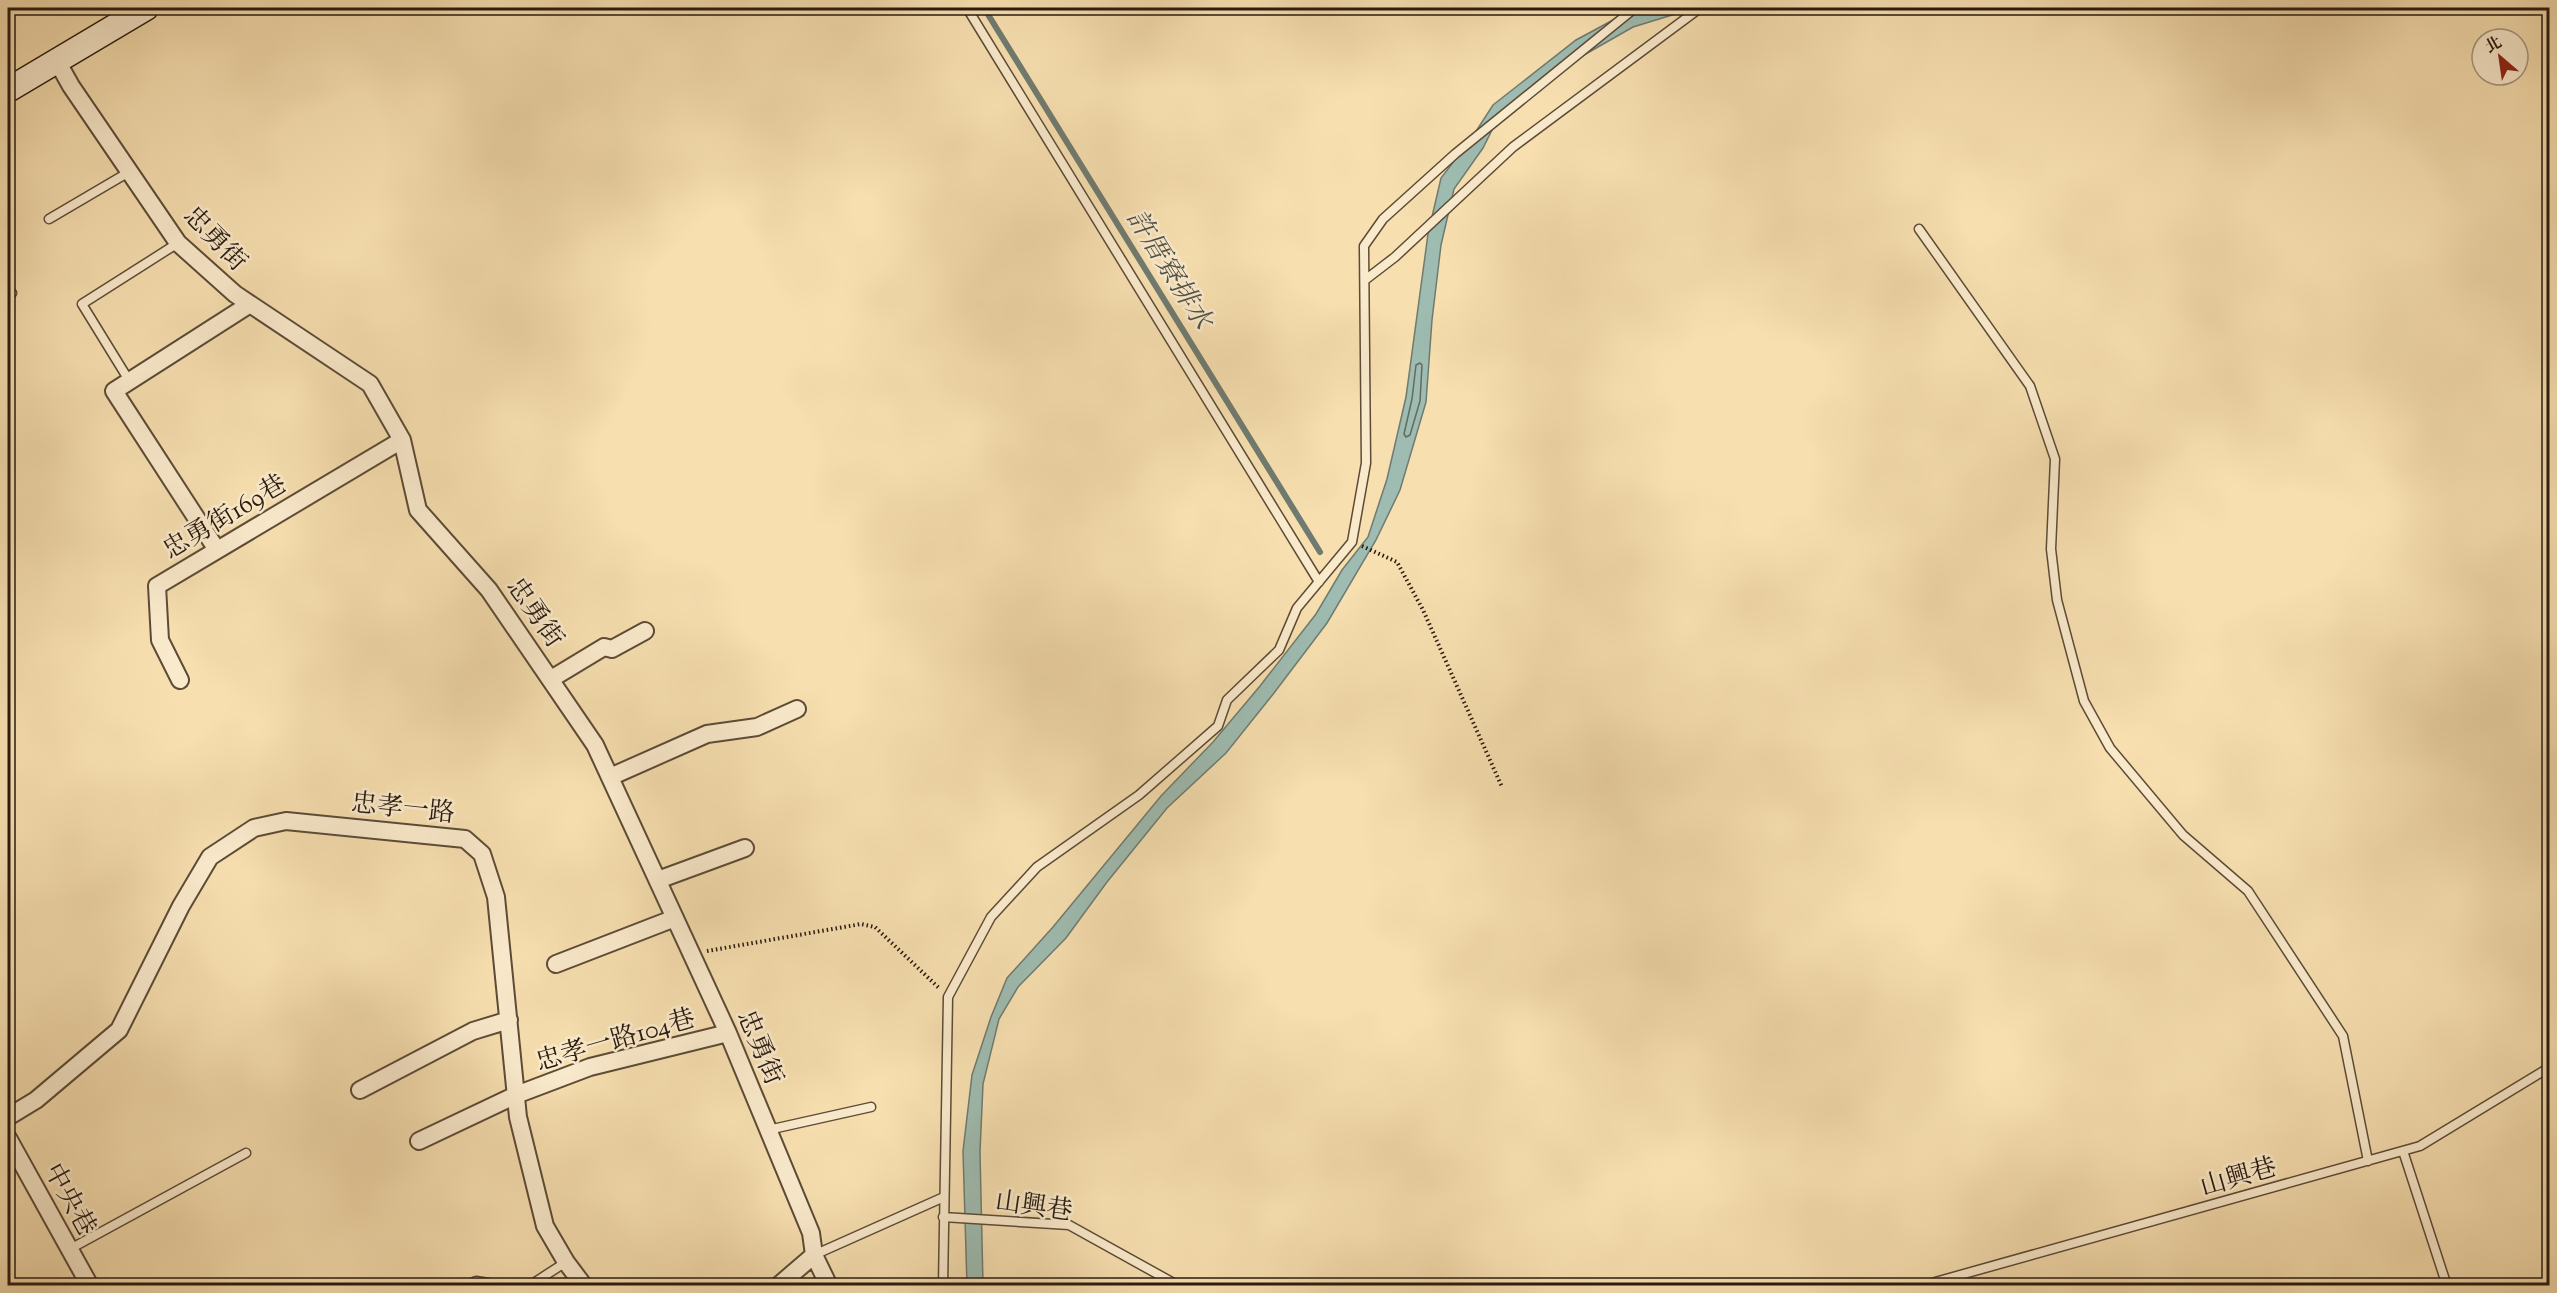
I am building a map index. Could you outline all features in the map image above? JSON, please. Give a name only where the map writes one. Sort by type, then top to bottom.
[{"type":"street","points":[[8,90],[147,8]]},
{"type":"street","name":"忠勇街","points":[[57,60],[71,86],[178,243],[235,294],[370,384],[402,440],[418,510],[489,590],[595,745],[728,1033],[811,1233],[814,1255],[829,1286]]},
{"type":"street","points":[[217,550],[114,391],[250,304]]},
{"type":"street","name":"忠勇街169巷","points":[[180,680],[160,640],[157,586],[402,440]]},
{"type":"street","points":[[551,679],[604,647],[612,649],[645,631]]},
{"type":"street","points":[[610,777],[707,734],[756,727],[797,709]]},
{"type":"street","name":"忠孝一路","points":[[8,1117],[36,1100],[119,1030],[181,906],[210,857],[254,828],[286,821],[465,839],[482,854],[496,897],[518,1117],[545,1226],[566,1262],[584,1286]]},
{"type":"street","points":[[658,880],[745,848]]},
{"type":"street","points":[[556,964],[675,918]]},
{"type":"street","points":[[360,1090],[473,1030],[509,1020]]},
{"type":"street","name":"忠孝一路104巷","points":[[418,1141],[516,1095],[590,1067],[728,1033]]},
{"type":"street","name":"中央巷","points":[[8,1138],[90,1286]]},
{"type":"street","points":[[778,1286],[814,1255]]},
{"type":"lane","points":[[967,8],[1319,582]]},
{"type":"lane","points":[[943,1286],[948,997],[991,917],[1037,867],[1139,795],[1218,726],[1227,700],[1279,650],[1297,608],[1352,542],[1366,463],[1364,246],[1383,219],[1455,154],[1635,8]]},
{"type":"lane","points":[[1365,280],[1395,257],[1513,147],[1700,8]]},
{"type":"lane","points":[[49,219],[129,172]]},
{"type":"lane","points":[[1919,230],[2030,386],[2055,459],[2050,549],[2057,600],[2084,701],[2110,748],[2183,835],[2248,891],[2343,1036],[2368,1161]]},
{"type":"lane","points":[[130,382],[82,304],[178,243]]},
{"type":"lane","name":"山興巷","points":[[1921,1286],[2420,1146],[2550,1067]]},
{"type":"lane","points":[[768,1130],[872,1107]]},
{"type":"lane","points":[[2403,1151],[2447,1286]]},
{"type":"lane","points":[[70,1250],[246,1153]]},
{"type":"lane","points":[[814,1255],[944,1197]]},
{"type":"lane","name":"山興巷","points":[[944,1217],[1069,1226],[1179,1286]]},
{"type":"lane","points":[[529,1286],[566,1262]]},
{"type":"lane","points":[[465,1286],[476,1281],[507,1286]]},
{"type":"path","points":[[1352,542],[1397,562],[1423,610],[1502,788]]},
{"type":"path","points":[[692,953],[861,924],[875,927],[948,997]]},
{"type":"water","points":[[1646,8],[1695,8],[1633,27],[1584,55],[1499,116],[1483,148],[1454,189],[1441,245],[1432,320],[1426,402],[1400,490],[1376,540],[1327,623],[1274,693],[1226,753],[1167,808],[1107,882],[1066,938],[1018,987],[999,1019],[983,1084],[980,1152],[983,1285],[967,1286],[963,1151],[972,1075],[991,1017],[1007,978],[1053,927],[1161,796],[1213,742],[1260,686],[1316,614],[1342,570],[1368,537],[1387,479],[1406,397],[1428,234],[1441,178],[1471,139],[1493,105],[1576,40],[1626,13]]},
{"type":"waterway","name":"許厝寮排水","points":[[984,8],[1320,552]]}]
